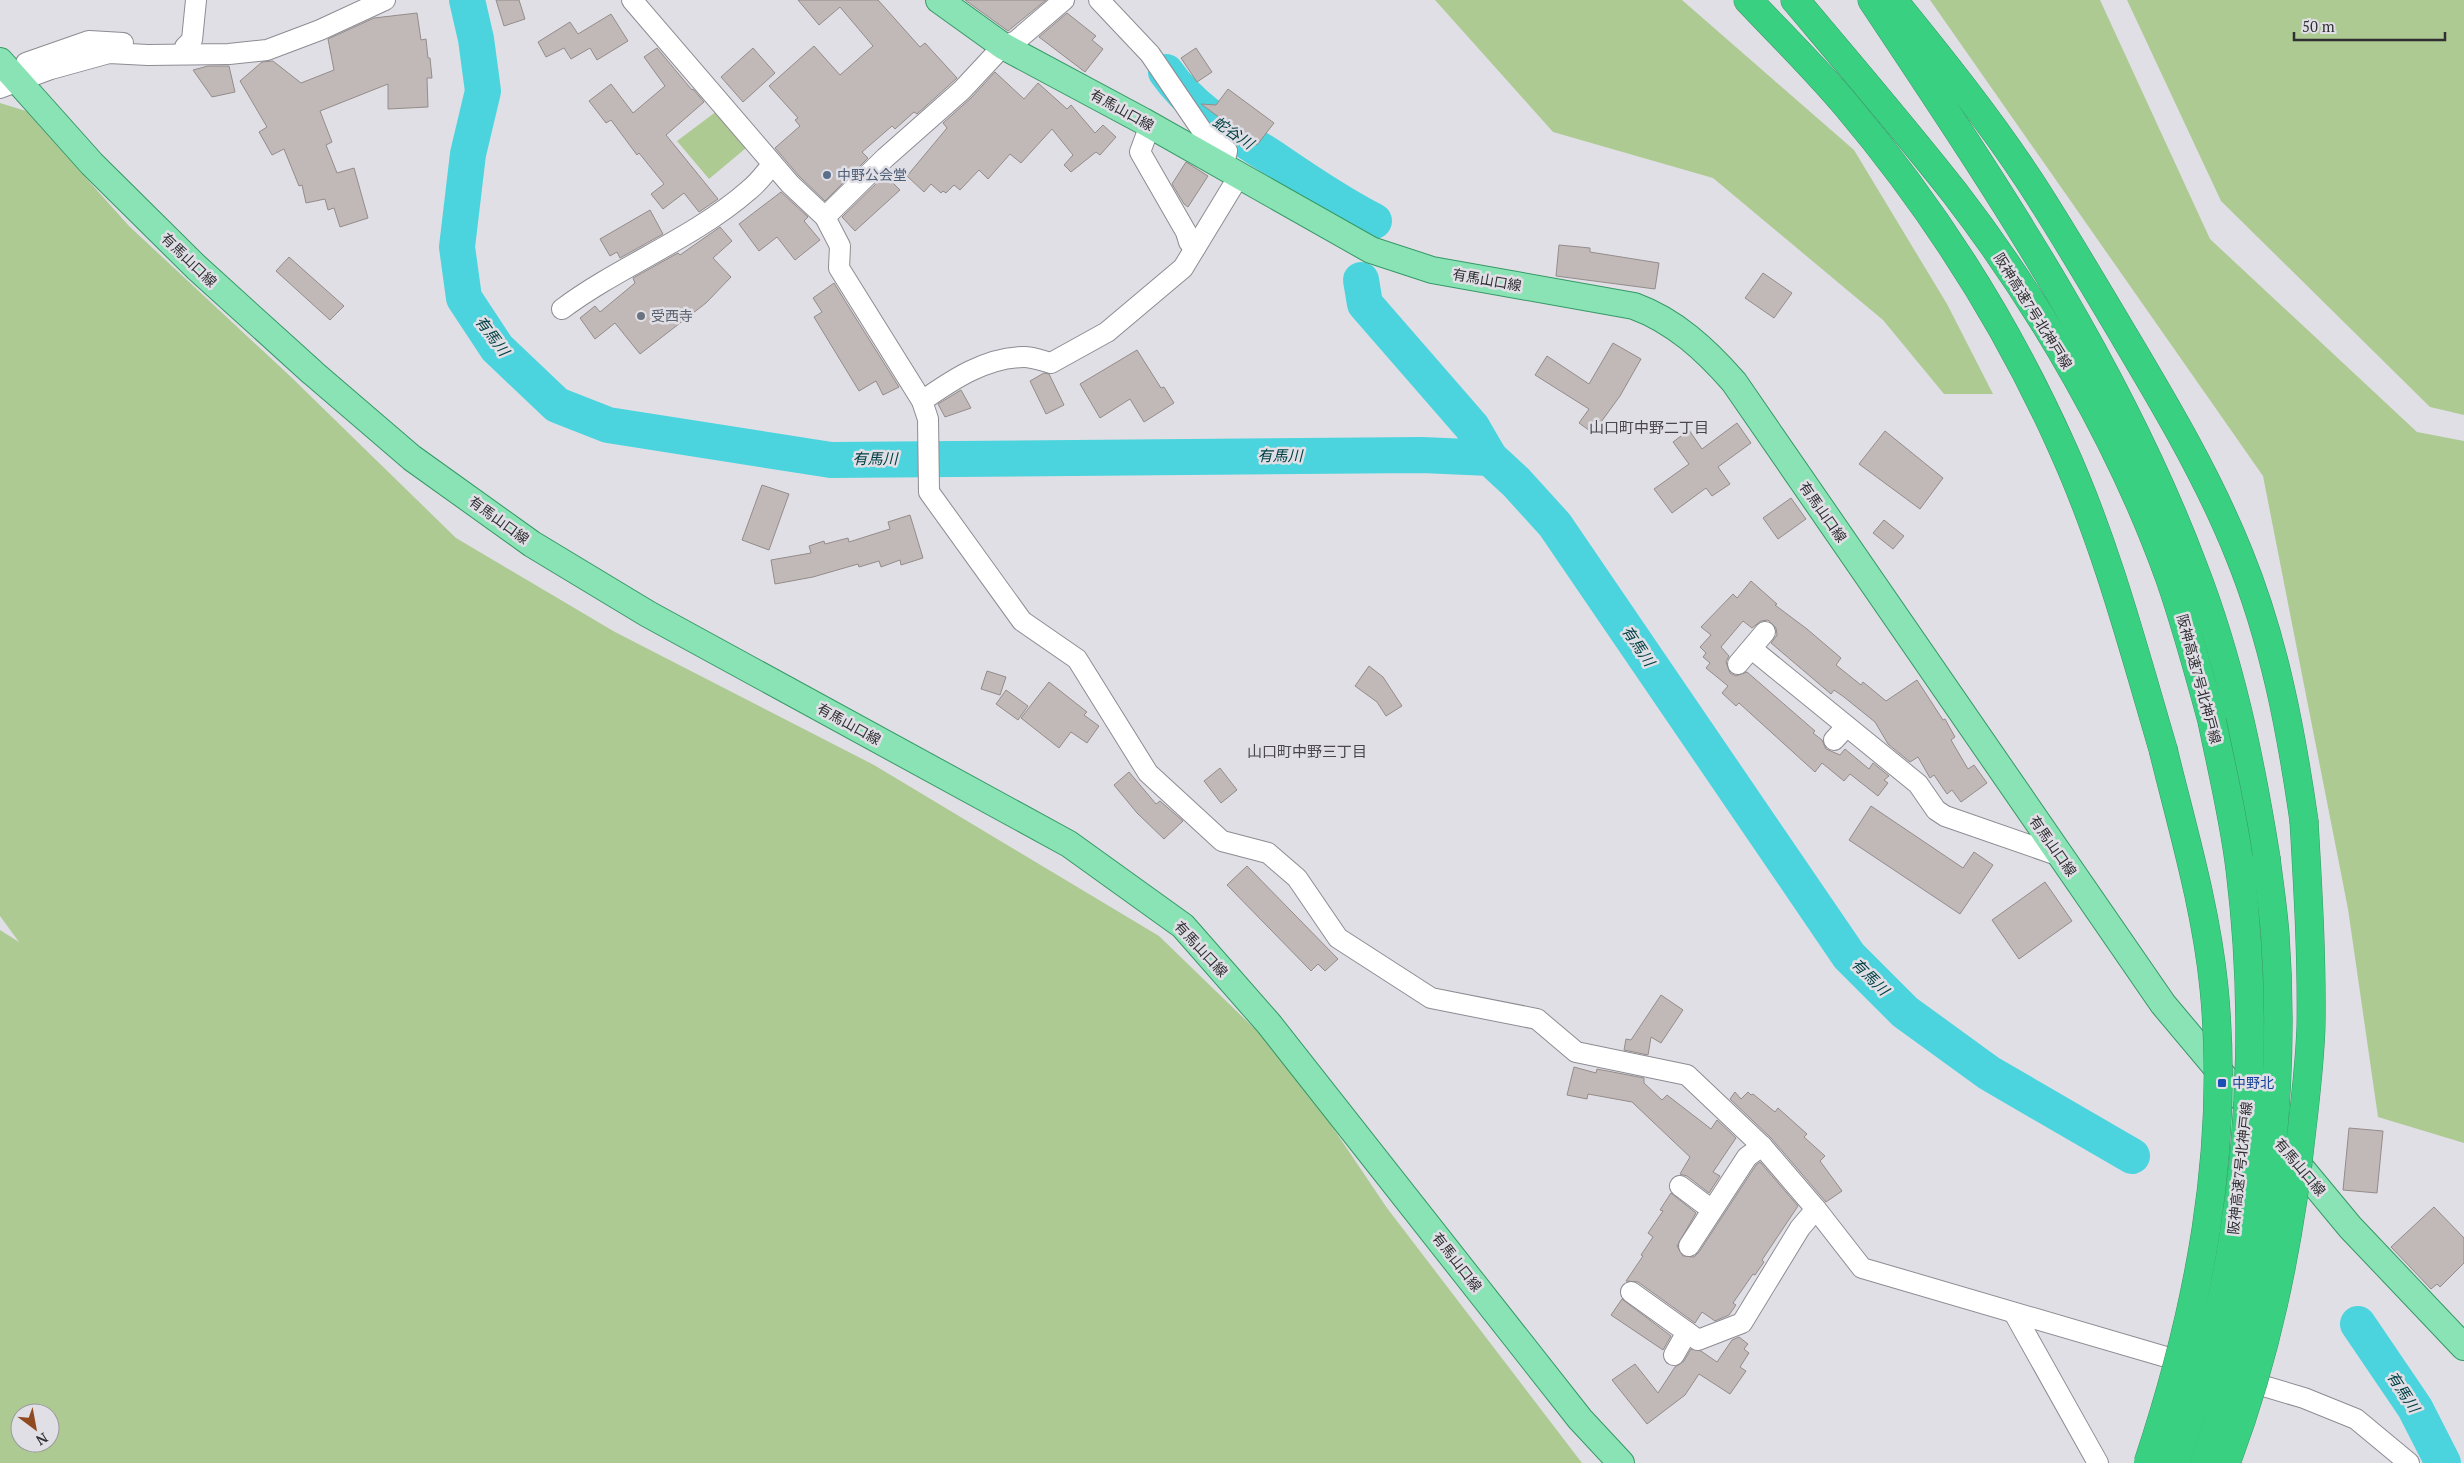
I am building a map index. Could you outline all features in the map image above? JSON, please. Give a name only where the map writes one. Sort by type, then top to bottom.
[{"type":"highway","points":[[1748,0],[1846,105],[1900,174],[1964,265],[2012,346],[2059,440],[2090,514],[2126,622],[2162,749],[2200,903],[2213,986],[2219,1053],[2218,1124],[2212,1196],[2200,1270],[2185,1338],[2148,1463]]},
{"type":"highway","name":"阪神高速7号北神戸線","points":[[1795,0],[1898,121],[1955,194],[2003,261],[2056,344],[2099,420],[2137,498],[2170,578],[2212,721],[2229,799],[2240,869],[2249,998],[2248,1081],[2243,1156],[2233,1239],[2218,1316],[2176,1463]]},
{"type":"highway","name":"阪神高速7号北神戸線","points":[[1872,0],[2021,230],[2078,324],[2122,408],[2160,484],[2194,566],[2241,717],[2266,858],[2275,933],[2278,1002],[2276,1078],[2272,1157],[2260,1247],[2246,1318],[2225,1401],[2205,1463]]},
{"type":"highway","points":[[1893,0],[1968,95],[2031,184],[2154,385],[2220,508],[2240,556],[2272,652],[2293,748],[2304,821],[2312,960],[2311,1028],[2298,1175],[2287,1244],[2273,1309],[2256,1373],[2226,1463]]},
{"type":"main road","name":"有馬山口線","points":[[939,0],[1003,46],[1150,125],[1371,250],[1432,270],[1634,306],[1654,313],[1676,327],[1715,361],[1734,382],[2164,1004],[2350,1227],[2464,1347]]},
{"type":"main road","name":"有馬山口線","points":[[0,61],[92,164],[196,267],[412,458],[532,544],[648,614],[1069,844],[1183,926],[1269,1024],[1580,1420],[1621,1463]]},
{"type":"street","points":[[185,51],[192,40],[196,0]]},
{"type":"street","points":[[15,78],[109,52],[267,50],[320,30],[385,0]]},
{"type":"street","points":[[632,0],[772,164],[825,217],[840,246],[839,268],[925,410],[929,492],[1022,622],[1077,659],[1148,773],[1222,841],[1268,853],[1297,878],[1338,938],[1431,998],[1537,1019],[1576,1052],[1687,1075],[1762,1146],[1816,1209],[1862,1268],[2304,1398],[2356,1419],[2409,1463]]},
{"type":"street","points":[[825,217],[885,158],[962,90],[1003,46],[1016,41],[1064,0]]},
{"type":"street","points":[[925,410],[956,378],[986,364],[1025,357],[1051,363],[1107,332],[1183,268],[1195,248],[1231,171],[1227,151],[1204,132],[1150,54],[1099,0]]},
{"type":"street","points":[[1150,125],[1140,152],[1186,232],[1189,242],[1195,248]]},
{"type":"street","points":[[562,309],[589,288],[660,250],[704,223],[750,190],[772,164]]},
{"type":"street","points":[[1738,664],[1765,632]]},
{"type":"street","points":[[1752,649],[1840,733],[1918,784],[1936,810],[1945,816],[2060,856]]},
{"type":"street","points":[[1689,1246],[1747,1157],[1762,1146]]},
{"type":"street","points":[[1680,1186],[1712,1210]]},
{"type":"street","points":[[1631,1292],[1698,1340],[1742,1323],[1800,1228],[1816,1209]]},
{"type":"street","points":[[2014,1313],[2098,1463]]},
{"type":"street","points":[[1674,1355],[1688,1332]]},
{"type":"green space","points":[[1435,0],[1682,0],[1854,150],[1947,304],[1993,394],[1944,394],[1883,320],[1713,178],[1553,132]]},
{"type":"green space","points":[[1930,0],[2100,0],[2210,239],[2417,432],[2464,441],[2464,1143],[2378,1117],[2348,909],[2263,476]]},
{"type":"green space","points":[[2127,0],[2464,0],[2464,415],[2430,407],[2221,201]]},
{"type":"green space","points":[[0,103],[26,111],[129,226],[291,377],[456,538],[615,632],[874,765],[1159,936],[1288,1061],[1387,1208],[1582,1463],[0,1463],[0,930],[19,942],[0,916]]},
{"type":"green space","points":[[717,111],[746,148],[709,179],[677,141]]},
{"type":"building","points":[[496,0],[519,0],[525,19],[504,26]]},
{"type":"building","points":[[798,0],[878,0],[920,47],[925,43],[957,78],[917,114],[914,112],[895,129],[892,126],[862,152],[868,158],[825,201],[799,176],[775,148],[800,126],[795,120],[798,118],[769,86],[814,46],[840,75],[873,46],[840,7],[819,25]]},
{"type":"building","points":[[965,0],[1046,0],[1008,31]]},
{"type":"building","points":[[417,13],[421,40],[426,39],[428,58],[430,58],[432,78],[427,78],[428,107],[388,109],[388,84],[320,111],[332,142],[326,145],[337,173],[354,168],[368,218],[340,227],[334,208],[328,210],[325,199],[306,203],[302,185],[299,186],[284,149],[272,155],[259,132],[267,127],[240,81],[262,62],[273,61],[301,83],[334,70],[328,39],[374,18]]},
{"type":"building","points":[[1067,13],[1096,36],[1092,40],[1103,49],[1085,72],[1039,37]]},
{"type":"building","points":[[611,14],[628,41],[597,60],[590,48],[571,59],[564,48],[546,57],[538,42],[570,22],[578,34]]},
{"type":"building","points":[[657,48],[704,102],[666,135],[718,199],[699,212],[684,193],[663,209],[651,194],[664,184],[639,153],[637,155],[611,120],[606,123],[589,101],[611,84],[633,113],[665,86],[644,57]]},
{"type":"building","points":[[753,48],[775,73],[743,102],[721,77]]},
{"type":"building","points":[[1196,48],[1212,72],[1197,82],[1181,58]]},
{"type":"building","points":[[208,66],[229,66],[235,92],[212,97],[193,70]]},
{"type":"building","points":[[995,72],[1024,99],[1038,83],[1067,109],[1071,105],[1095,133],[1103,125],[1116,137],[1100,155],[1096,152],[1071,172],[1064,165],[1073,155],[1052,129],[1021,163],[1010,154],[988,179],[979,170],[960,190],[954,185],[946,193],[943,191],[941,193],[931,184],[924,192],[907,176],[947,128],[943,123],[971,98]]},
{"type":"building","points":[[1228,89],[1274,123],[1257,145],[1201,104],[1216,105]]},
{"type":"building","points":[[1186,162],[1208,176],[1188,207],[1184,204],[1172,184]]},
{"type":"building","points":[[885,175],[900,190],[855,231],[842,217]]},
{"type":"building","points":[[781,192],[808,217],[804,221],[820,240],[795,260],[777,237],[759,251],[739,224]]},
{"type":"building","points":[[650,210],[663,234],[620,258],[617,252],[610,256],[600,239]]},
{"type":"building","points":[[720,227],[732,241],[713,258],[731,277],[706,303],[640,354],[615,323],[595,339],[580,318],[595,306],[600,312],[635,283],[633,278],[678,253],[680,255]]},
{"type":"building","points":[[1559,245],[1590,248],[1590,252],[1659,263],[1655,289],[1556,276]]},
{"type":"building","points":[[289,257],[344,306],[330,320],[276,271]]},
{"type":"building","points":[[1763,273],[1792,293],[1774,318],[1745,298]]},
{"type":"building","points":[[834,283],[899,387],[883,395],[876,381],[859,391],[814,317],[822,312],[813,298]]},
{"type":"building","points":[[1613,343],[1641,359],[1620,396],[1593,433],[1579,423],[1589,409],[1535,375],[1547,356],[1589,384]]},
{"type":"building","points":[[1137,350],[1161,388],[1164,387],[1174,403],[1144,422],[1130,399],[1100,418],[1080,384]]},
{"type":"building","points":[[1044,373],[1049,374],[1064,405],[1046,414],[1030,381]]},
{"type":"building","points":[[961,390],[971,408],[945,417],[938,404]]},
{"type":"building","points":[[1737,423],[1751,443],[1718,467],[1730,484],[1712,496],[1706,488],[1672,513],[1654,489],[1689,464],[1673,442],[1689,430],[1702,449]]},
{"type":"building","points":[[1885,431],[1943,478],[1920,509],[1859,464]]},
{"type":"building","points":[[762,485],[789,494],[769,550],[742,540]]},
{"type":"building","points":[[1791,498],[1806,519],[1778,539],[1763,518]]},
{"type":"building","points":[[910,515],[923,558],[901,565],[900,560],[881,567],[879,561],[859,567],[858,564],[813,577],[775,584],[771,560],[811,553],[809,546],[824,541],[825,544],[848,538],[849,542],[890,529],[888,522]]},
{"type":"building","points":[[1884,520],[1904,536],[1893,549],[1873,533]]},
{"type":"building","points":[[1751,581],[1777,604],[1775,605],[1841,658],[1836,665],[1861,685],[1863,682],[1886,701],[1917,680],[1943,720],[1945,719],[1955,737],[1951,740],[1968,769],[1974,765],[1987,783],[1961,802],[1952,790],[1947,794],[1934,775],[1930,778],[1918,757],[1910,762],[1888,744],[1875,722],[1834,690],[1831,694],[1771,643],[1777,635],[1776,628],[1768,620],[1761,621],[1752,628],[1743,621],[1721,647],[1729,656],[1726,662],[1730,673],[1736,676],[1747,672],[1815,731],[1813,733],[1822,740],[1826,749],[1840,755],[1845,749],[1869,769],[1873,763],[1889,776],[1884,780],[1888,783],[1878,796],[1850,774],[1844,781],[1822,763],[1815,772],[1739,703],[1736,706],[1722,693],[1728,686],[1706,668],[1710,663],[1703,657],[1706,653],[1700,647],[1711,635],[1701,627],[1733,594],[1737,598]]},
{"type":"building","points":[[1369,666],[1383,677],[1402,706],[1386,716],[1377,702],[1355,686]]},
{"type":"building","points":[[987,671],[1006,677],[1000,695],[981,689]]},
{"type":"building","points":[[1049,682],[1087,712],[1084,715],[1099,726],[1087,743],[1071,732],[1059,748],[1021,718]]},
{"type":"building","points":[[1006,690],[1028,706],[1018,720],[996,704]]},
{"type":"building","points":[[1220,768],[1237,790],[1221,803],[1204,781]]},
{"type":"building","points":[[1129,772],[1156,804],[1160,801],[1183,821],[1164,839],[1137,813],[1114,785]]},
{"type":"building","points":[[1871,806],[1963,868],[1974,852],[1993,865],[1960,914],[1849,840]]},
{"type":"building","points":[[1247,866],[1338,959],[1325,971],[1318,964],[1311,971],[1227,885]]},
{"type":"building","points":[[2045,882],[2072,921],[2019,959],[1992,920]]},
{"type":"building","points":[[1661,995],[1683,1010],[1661,1043],[1651,1037],[1648,1055],[1624,1050],[1626,1039],[1631,1040]]},
{"type":"building","points":[[1574,1067],[1596,1073],[1597,1069],[1644,1078],[1644,1083],[1662,1100],[1667,1095],[1711,1129],[1717,1120],[1736,1138],[1713,1172],[1720,1176],[1709,1193],[1687,1176],[1680,1174],[1690,1157],[1632,1102],[1588,1094],[1587,1099],[1567,1095]]},
{"type":"building","points":[[1735,1092],[1741,1099],[1748,1092],[1751,1095],[1753,1094],[1775,1112],[1778,1108],[1807,1134],[1804,1137],[1825,1156],[1820,1161],[1842,1191],[1826,1202],[1771,1138],[1730,1099]]},
{"type":"building","points":[[2349,1128],[2383,1131],[2377,1193],[2343,1190]]},
{"type":"building","points":[[1760,1162],[1798,1206],[1762,1260],[1764,1262],[1755,1275],[1753,1274],[1733,1303],[1736,1305],[1729,1315],[1715,1321],[1702,1312],[1695,1323],[1638,1282],[1626,1281],[1653,1237],[1648,1233],[1663,1211],[1660,1210],[1671,1193],[1696,1213],[1677,1246],[1683,1256],[1694,1257],[1756,1165]]},
{"type":"building","points":[[2434,1207],[2464,1238],[2464,1263],[2440,1287],[2437,1284],[2431,1289],[2391,1247]]},
{"type":"building","points":[[1622,1299],[1671,1336],[1663,1350],[1611,1315]]},
{"type":"building","points":[[1739,1337],[1748,1344],[1744,1349],[1749,1353],[1740,1367],[1746,1371],[1730,1394],[1699,1374],[1685,1395],[1647,1424],[1612,1380],[1635,1364],[1658,1393],[1675,1367],[1684,1361],[1691,1349],[1701,1351],[1717,1362],[1732,1340]]},
{"type":"waterway","name":"有馬川","points":[[467,0],[476,39],[483,91],[468,154],[457,247],[464,298],[497,348],[557,405],[608,425],[831,460],[1422,455],[1490,458],[1516,482],[1555,525],[1849,956],[1905,1012],[1989,1073],[2132,1156]]},
{"type":"waterway","name":"蛇谷川","points":[[1166,72],[1189,99],[1216,121],[1324,192],[1374,221]]},
{"type":"waterway","name":"蛇谷川","points":[[1361,280],[1365,304],[1472,427],[1490,458]]},
{"type":"waterway","name":"有馬川","points":[[2358,1324],[2415,1408],[2443,1463]]},
{"type":"place","name":"中野公会堂","points":[[827,175]]},
{"type":"place","name":"受西寺","points":[[641,316]]},
{"type":"place","name":"中野北","points":[[2222,1083]]},
{"type":"district","name":"山口町中野二丁目","points":[[1649,428]]},
{"type":"district","name":"山口町中野三丁目","points":[[1307,752]]}]
